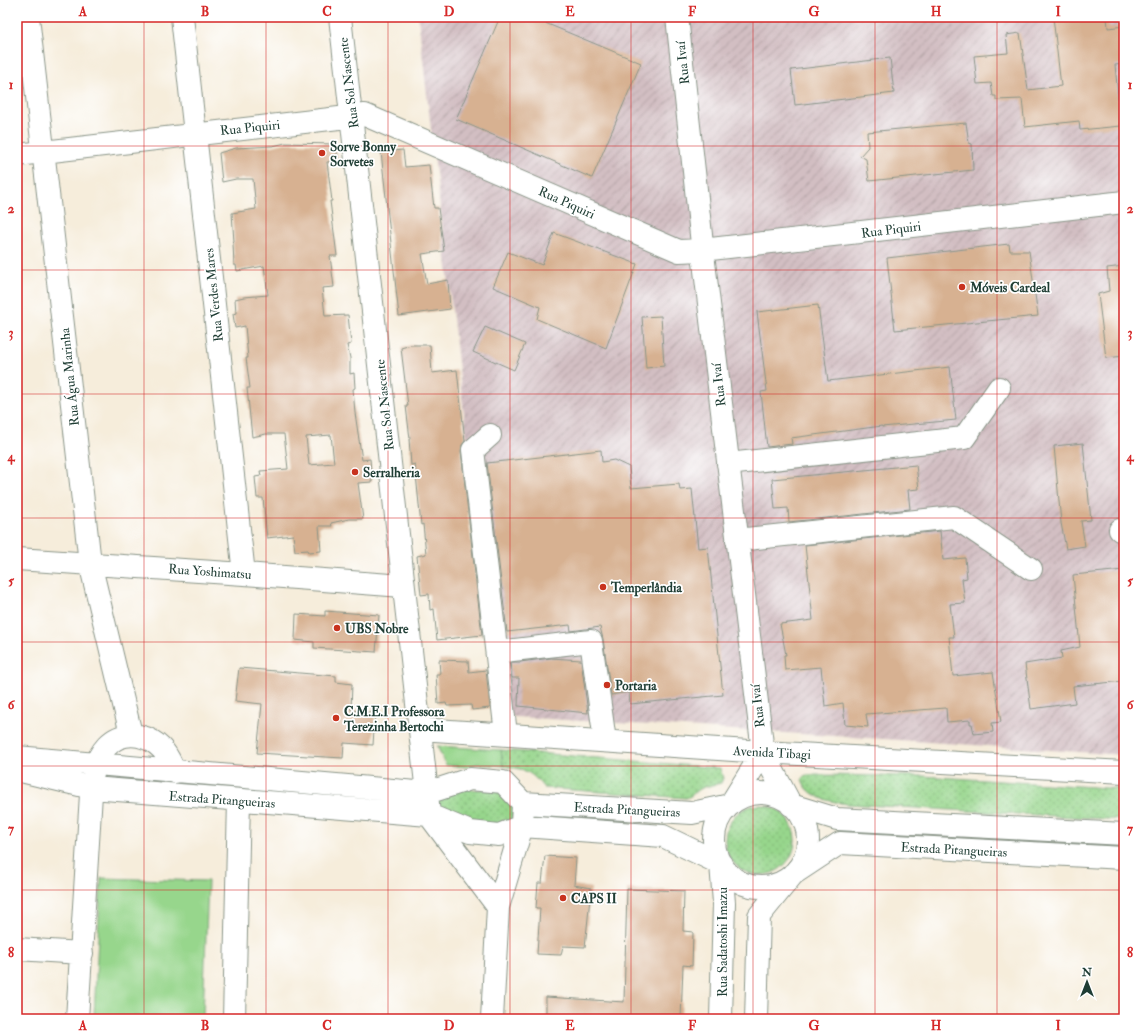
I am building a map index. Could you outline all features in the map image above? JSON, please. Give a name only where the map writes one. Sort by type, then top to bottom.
[{"type":"street","name":"Rua Água Marinha","points":[[28,17],[90,563],[131,734]]},
{"type":"street","name":"Rua Verdes Mares","points":[[182,17],[244,574]]},
{"type":"street","name":"Rua Sol Nascente","points":[[340,17],[429,815]]},
{"type":"street","name":"Rua Ivaí","points":[[677,17],[702,250],[763,752],[791,805]]},
{"type":"street","name":"Rua Piquiri","points":[[17,155],[195,133],[365,115],[679,251],[702,250],[1124,202]]},
{"type":"street","points":[[728,464],[964,438],[999,388]]},
{"type":"street","points":[[490,435],[473,450],[506,734]]},
{"type":"street","points":[[737,540],[954,518],[1031,569]]},
{"type":"street","name":"Rua Yoshimatsu","points":[[17,559],[403,586]]},
{"type":"street","points":[[497,652],[591,641],[605,741]]},
{"type":"street","name":"Avenida Tibagi","points":[[420,729],[763,752],[1124,772]]},
{"type":"street","points":[[77,1019],[92,778],[95,765],[102,751],[108,745],[118,738],[131,734],[145,737],[160,747],[166,754],[175,772]]},
{"type":"street","points":[[730,805],[747,796],[766,794],[775,796],[791,805],[804,820],[808,839],[807,849],[800,867],[786,880],[777,884],[759,887],[741,883],[726,872],[717,856],[714,838],[719,819],[730,805],[763,752]]},
{"type":"street","name":"Estrada Pitangueiras","points":[[17,757],[427,793]]},
{"type":"street","name":"Estrada Pitangueiras","points":[[17,770],[92,788],[429,815],[470,832],[499,835],[522,826],[663,836],[721,864]]},
{"type":"street","points":[[427,793],[470,779],[503,782],[523,803],[522,826],[498,907],[492,1019]]},
{"type":"street","points":[[234,1019],[239,800]]},
{"type":"street","name":"Estrada Pitangueiras","points":[[523,803],[692,812],[730,805]]},
{"type":"street","name":"Estrada Pitangueiras","points":[[791,805],[838,819],[1124,834]]},
{"type":"street","points":[[429,815],[498,907]]},
{"type":"street","name":"Estrada Pitangueiras","points":[[793,874],[840,843],[1124,858]]},
{"type":"street","name":"Rua Sadatoshi Imazu","points":[[721,864],[724,903],[721,1019]]},
{"type":"street","points":[[756,1019],[759,916],[793,874]]},
{"type":"street","points":[[17,949],[82,952]]},
{"type":"shaded area","points":[[418,17],[1124,17],[1124,755],[499,716]]},
{"type":"green space","points":[[437,746],[501,750],[503,766],[477,764],[466,767],[446,765]]},
{"type":"green space","points":[[501,750],[720,768],[723,778],[721,783],[699,789],[686,798],[544,788],[535,777],[526,771],[503,766]]},
{"type":"green space","points":[[806,775],[923,776],[1124,789],[1124,820],[847,804],[827,800],[815,795],[805,786],[802,780]]},
{"type":"green space","points":[[455,789],[503,790],[516,810],[508,825],[486,827],[437,809],[436,799]]},
{"type":"green space","points":[[760,805],[773,808],[785,815],[792,827],[795,840],[792,853],[785,865],[773,872],[760,875],[747,872],[735,865],[728,853],[725,840],[728,827],[735,815],[747,808]]},
{"type":"green space","points":[[101,878],[208,881],[203,1017],[94,1016]]},
{"type":"building","points":[[500,17],[531,17],[641,63],[592,178],[456,119]]},
{"type":"building","points":[[1053,17],[1107,17],[1108,28],[1124,26],[1124,64],[1115,65],[1121,126],[1080,130],[1079,121],[1025,127],[1022,99],[996,100],[996,96],[993,96],[991,83],[977,84],[974,56],[1008,53],[1006,35],[1020,33],[1028,90],[1061,86]]},
{"type":"building","points":[[890,58],[894,93],[795,105],[791,70]]},
{"type":"building","points":[[966,123],[969,143],[972,144],[973,170],[869,181],[866,159],[860,156],[868,147],[867,132]]},
{"type":"building","points":[[285,143],[336,144],[338,161],[327,162],[337,256],[330,256],[334,287],[322,288],[325,316],[348,315],[351,344],[347,345],[350,358],[350,374],[354,373],[355,388],[353,389],[355,413],[362,460],[370,459],[372,482],[358,483],[363,519],[349,519],[331,523],[332,526],[319,526],[321,551],[295,551],[293,535],[267,538],[263,498],[257,498],[255,477],[261,476],[260,471],[288,469],[284,434],[266,434],[252,437],[247,388],[250,388],[246,358],[248,358],[245,326],[235,328],[233,314],[236,313],[235,299],[268,295],[264,266],[237,271],[236,265],[234,265],[232,213],[256,209],[253,179],[236,179],[222,182],[219,153],[236,148],[273,146]],"holes":[[[331,435],[334,463],[309,465],[306,437]]]},
{"type":"building","points":[[403,150],[405,167],[429,165],[434,208],[438,208],[444,251],[422,254],[427,284],[448,280],[450,309],[399,316],[381,152]]},
{"type":"building","points":[[554,233],[637,264],[606,348],[537,319],[540,307],[493,287],[508,252],[542,265]]},
{"type":"building","name":"Móveis Cardeal","points":[[1009,244],[1010,251],[1029,251],[1038,316],[895,330],[887,258]]},
{"type":"building","points":[[1124,266],[1124,356],[1106,358],[1098,294],[1109,291],[1107,268]]},
{"type":"building","points":[[818,305],[828,381],[950,367],[956,420],[882,426],[791,438],[792,444],[767,447],[761,392],[767,391],[757,312]]},
{"type":"building","points":[[661,316],[664,366],[646,368],[642,317]]},
{"type":"building","points":[[485,327],[525,344],[514,370],[473,352]]},
{"type":"building","points":[[411,345],[430,345],[432,373],[457,370],[465,441],[462,445],[461,451],[482,635],[437,640],[434,609],[430,610],[429,594],[421,595],[417,556],[426,554],[423,524],[421,525],[415,464],[411,465],[406,406],[408,406],[401,348]]},
{"type":"building","points":[[1083,443],[1091,520],[1081,521],[1085,546],[1066,549],[1061,523],[1054,446]]},
{"type":"building","name":"Temperlândia","points":[[601,450],[602,462],[614,460],[629,467],[631,488],[679,484],[680,490],[692,489],[698,548],[708,547],[723,695],[630,704],[629,692],[611,695],[600,627],[571,631],[570,625],[507,632],[487,463]]},
{"type":"building","points":[[916,465],[919,489],[908,490],[910,509],[789,522],[788,508],[775,509],[772,479]]},
{"type":"building","points":[[940,531],[943,560],[965,558],[967,578],[962,579],[965,603],[950,604],[954,637],[949,637],[953,676],[993,672],[1001,722],[992,723],[993,732],[974,734],[970,720],[947,722],[946,708],[866,714],[868,727],[845,725],[843,703],[825,706],[821,667],[785,670],[784,655],[786,655],[780,624],[813,620],[805,545]]},
{"type":"building","points":[[1124,570],[1124,681],[1073,686],[1075,703],[1031,709],[1025,664],[1062,658],[1061,651],[1080,647],[1073,575]]},
{"type":"building","name":"UBS Nobre","points":[[325,611],[379,615],[376,652],[314,648],[314,642],[295,640],[296,614],[325,616]]},
{"type":"building","points":[[551,658],[581,660],[588,713],[518,706],[519,678],[512,678],[510,663],[520,663]]},
{"type":"building","points":[[439,660],[468,661],[469,672],[486,670],[490,708],[472,710],[471,705],[447,706],[446,703],[438,704],[436,674],[440,674]]},
{"type":"building","name":"C.M.E.I Professora Terezinha Bertochi","points":[[239,668],[336,676],[336,682],[352,684],[351,710],[375,713],[373,745],[344,743],[343,758],[257,753],[262,704],[235,701]]},
{"type":"building","name":"CAPS II","points":[[545,856],[576,858],[574,885],[591,888],[585,947],[563,946],[561,955],[537,954],[540,908],[536,908],[538,883],[542,883]]},
{"type":"building","points":[[627,889],[684,891],[683,931],[693,932],[692,966],[683,965],[681,1019],[546,1019],[546,997],[624,1002]]},
{"type":"place","name":"Sorve Bonny Sorvetes","points":[[322,153]]},
{"type":"place","name":"Móveis Cardeal","points":[[962,287]]},
{"type":"place","name":"Serralheria","points":[[355,472]]},
{"type":"place","name":"Temperlândia","points":[[603,587]]},
{"type":"place","name":"UBS Nobre","points":[[337,628]]},
{"type":"place","name":"Portaria","points":[[607,685]]},
{"type":"place","name":"C.M.E.I Professora Terezinha Bertochi","points":[[336,718]]},
{"type":"place","name":"CAPS II","points":[[563,898]]}]
